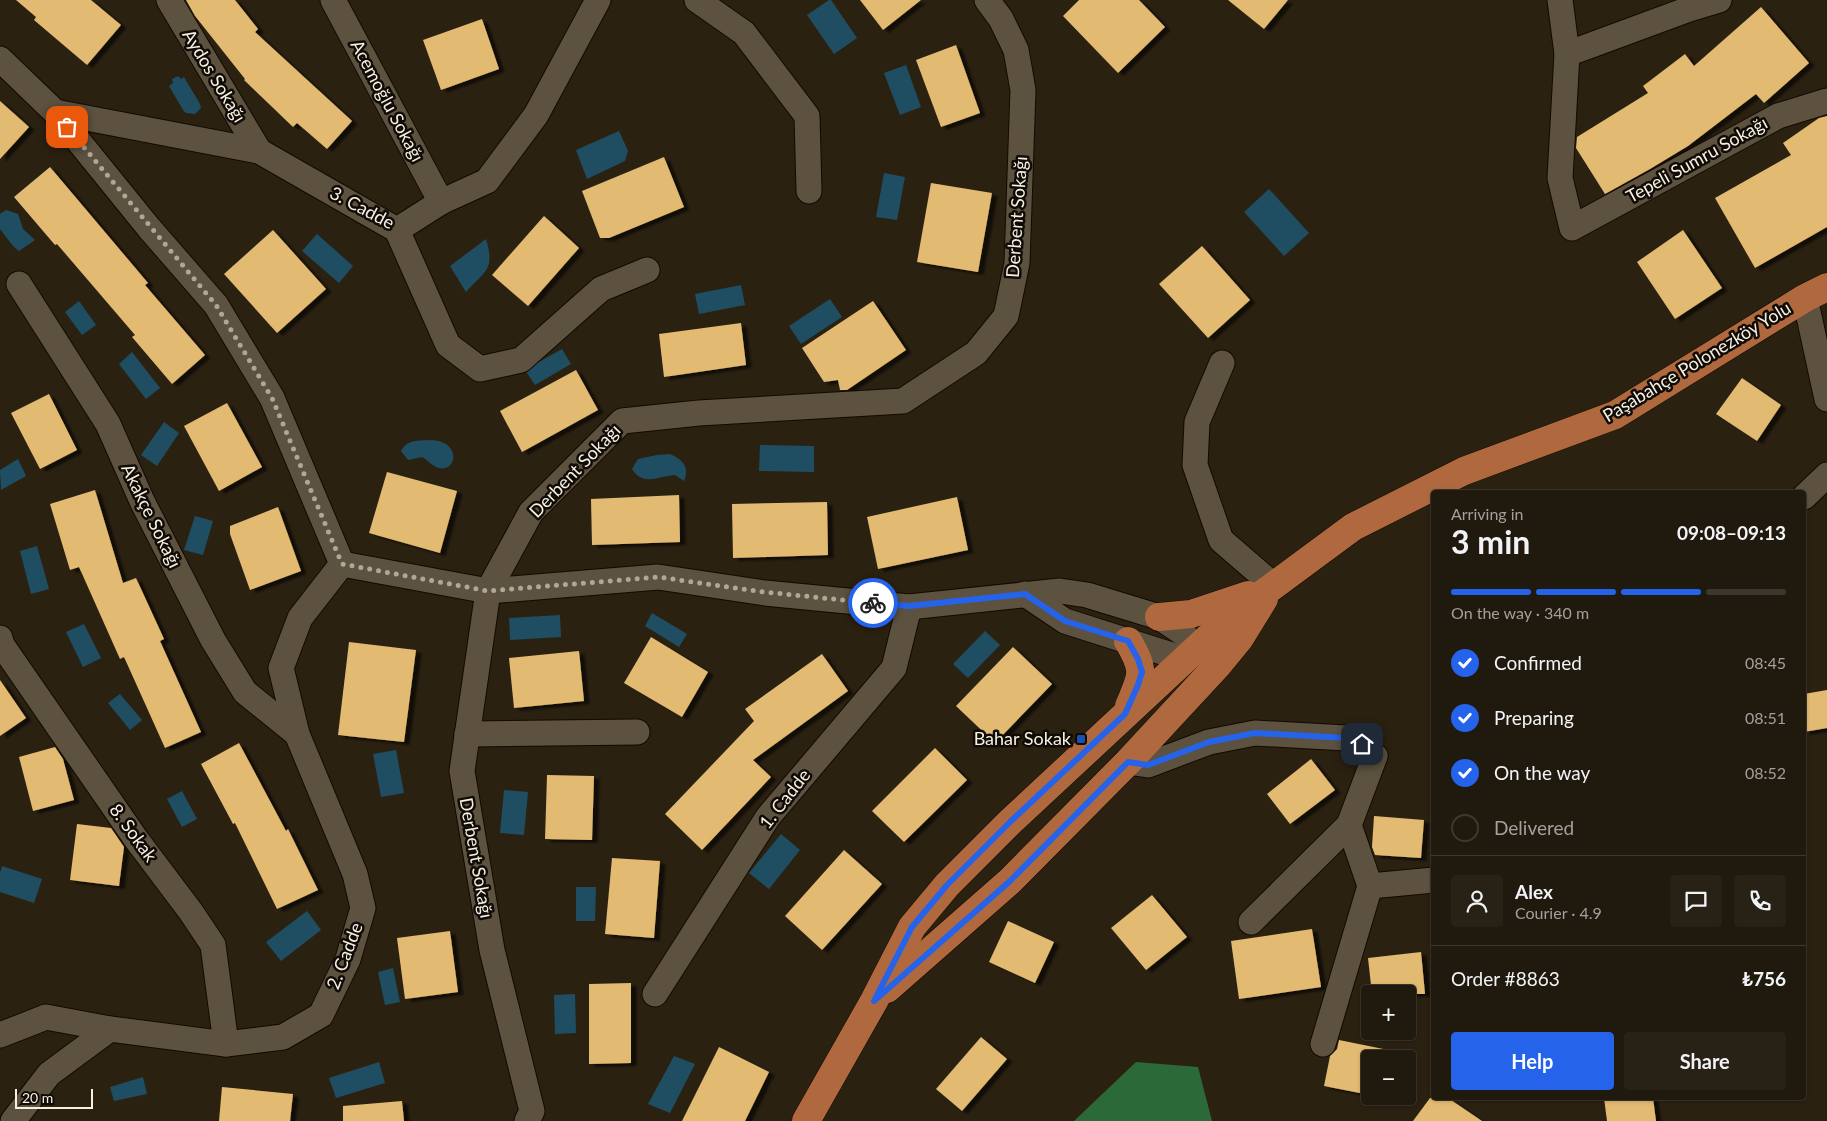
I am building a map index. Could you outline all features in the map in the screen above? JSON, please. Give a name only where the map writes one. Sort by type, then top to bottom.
[{"type":"main road","name":"Paşabahçe Polonezköy Yolu","points":[[806,1121],[874,1001],[912,927],[947,885],[1010,822],[1125,714],[1199,659],[1240,638],[1273,585],[1353,526],[1464,471],[1615,415],[1816,292]]},
{"type":"main road","points":[[1159,617],[1192,614],[1273,585]]},
{"type":"main road","points":[[1125,714],[1142,672],[1138,659],[1128,641]]},
{"type":"main road","name":"Paşabahçe Polonezköy Yolu","points":[[874,1001],[1010,881],[1128,762],[1199,659]]},
{"type":"main road","points":[[1058,832],[1082,790],[1187,680],[1199,659]]},
{"type":"street","name":"Aydos Sokağı","points":[[169,0],[259,151]]},
{"type":"street","name":"Acemoğlu Sokağı","points":[[333,0],[441,202]]},
{"type":"street","name":"3. Cadde","points":[[55,112],[259,151],[397,230],[441,202],[486,180],[536,115],[598,0]]},
{"type":"street","points":[[698,0],[744,33],[807,116],[808,191]]},
{"type":"street","name":"Derbent Sokağı","points":[[527,1121],[532,1111],[492,950],[462,771],[488,591],[531,512],[622,421],[699,413],[902,401],[976,354],[1006,316],[1017,264],[1023,90],[1016,50],[1001,19],[987,0]]},
{"type":"street","points":[[1560,0],[1567,54],[1689,9],[1719,0]]},
{"type":"street","name":"Tepeli Sumru Sokağı","points":[[1567,54],[1560,178],[1572,228],[1778,116],[1827,101]]},
{"type":"street","points":[[0,59],[55,112],[216,305],[272,398],[342,564],[488,591],[658,577],[764,592],[909,606],[1060,591],[1087,595],[1159,617],[1183,633],[1199,659]]},
{"type":"street","points":[[397,230],[448,345],[480,369],[521,360],[601,288],[647,270]]},
{"type":"street","name":"Akakçe Sokağı","points":[[19,284],[108,424],[142,501],[212,640],[244,692],[297,734]]},
{"type":"street","points":[[1816,292],[1827,399]]},
{"type":"street","points":[[1222,363],[1197,422],[1195,465],[1221,540],[1273,585]]},
{"type":"street","points":[[1806,496],[1827,475]]},
{"type":"street","name":"2. Cadde","points":[[0,1035],[46,1017],[110,1029],[226,1044],[283,1037],[321,1016],[348,959],[363,908],[355,874],[297,734],[281,668],[300,618],[342,564]]},
{"type":"street","points":[[1025,594],[1065,621],[1128,641],[1199,659]]},
{"type":"street","name":"1. Cadde","points":[[655,994],[768,817],[894,668],[909,606]]},
{"type":"street","name":"8. Sokak","points":[[0,638],[2,645],[136,839],[191,912],[213,945],[226,1044]]},
{"type":"street","points":[[466,734],[637,732]]},
{"type":"street","points":[[1128,762],[1148,765],[1209,742],[1255,733],[1346,738],[1362,744],[1375,756],[1348,825],[1251,922]]},
{"type":"street","points":[[1323,1044],[1370,886],[1348,825]]},
{"type":"street","points":[[1370,886],[1431,880]]},
{"type":"street","points":[[13,1121],[49,1074],[110,1029]]},
{"type":"green space","points":[[1136,1062],[1198,1067],[1212,1121],[1074,1121]]},
{"type":"water","points":[[831,0],[857,38],[834,54],[807,15]]},
{"type":"water","points":[[906,65],[921,107],[900,115],[884,73]]},
{"type":"water","points":[[178,76],[181,79],[184,77],[200,104],[201,108],[195,114],[186,113],[183,110],[169,86],[173,83],[172,79]]},
{"type":"water","points":[[619,131],[628,151],[625,161],[587,179],[576,150]]},
{"type":"water","points":[[884,173],[905,177],[897,220],[876,217]]},
{"type":"water","points":[[1269,189],[1309,233],[1284,256],[1244,212]]},
{"type":"water","points":[[6,210],[18,214],[23,229],[35,240],[19,251],[0,229],[0,214]]},
{"type":"water","points":[[317,234],[353,266],[339,283],[302,251]]},
{"type":"water","points":[[486,239],[489,249],[489,264],[483,274],[466,292],[450,266]]},
{"type":"water","points":[[741,285],[745,305],[699,314],[695,294]]},
{"type":"water","points":[[830,299],[842,317],[801,344],[789,326]]},
{"type":"water","points":[[79,301],[96,325],[82,335],[65,312]]},
{"type":"water","points":[[562,349],[571,364],[535,385],[525,370]]},
{"type":"water","points":[[132,352],[160,388],[146,399],[119,364]]},
{"type":"water","points":[[164,422],[179,433],[157,466],[141,455]]},
{"type":"water","points":[[431,440],[448,445],[452,450],[453,461],[450,465],[445,468],[439,468],[422,457],[408,460],[401,451],[407,444]]},
{"type":"water","points":[[760,445],[814,446],[814,472],[759,471]]},
{"type":"water","points":[[670,454],[684,464],[686,476],[684,481],[675,475],[652,479],[641,478],[632,469],[638,459]]},
{"type":"water","points":[[18,459],[26,476],[1,490],[0,470]]},
{"type":"water","points":[[195,516],[213,521],[203,555],[184,550]]},
{"type":"water","points":[[37,546],[49,589],[31,594],[20,551]]},
{"type":"water","points":[[652,613],[687,634],[679,647],[645,626]]},
{"type":"water","points":[[560,615],[561,637],[510,640],[509,618]]},
{"type":"water","points":[[84,624],[101,658],[83,667],[66,632]]},
{"type":"water","points":[[985,631],[1000,645],[968,678],[953,664]]},
{"type":"water","points":[[120,694],[142,720],[130,730],[108,703]]},
{"type":"water","points":[[396,750],[404,793],[381,797],[373,754]]},
{"type":"water","points":[[504,790],[528,792],[524,835],[500,833]]},
{"type":"water","points":[[182,791],[197,819],[182,827],[167,799]]},
{"type":"water","points":[[781,834],[800,850],[769,889],[749,873]]},
{"type":"water","points":[[2,866],[42,879],[34,903],[0,892]]},
{"type":"water","points":[[576,887],[596,887],[595,921],[576,921]]},
{"type":"water","points":[[307,911],[321,930],[281,961],[266,942]]},
{"type":"water","points":[[393,968],[400,1002],[385,1005],[378,972]]},
{"type":"water","points":[[575,994],[576,1033],[555,1034],[554,995]]},
{"type":"water","points":[[674,1056],[695,1064],[670,1113],[648,1104]]},
{"type":"water","points":[[379,1062],[385,1083],[336,1098],[329,1078]]},
{"type":"water","points":[[143,1077],[147,1094],[114,1101],[110,1087]]},
{"type":"building","points":[[16,0],[91,0],[121,25],[87,65],[34,20],[36,17]]},
{"type":"building","points":[[186,0],[235,0],[258,29],[255,32],[352,121],[327,149],[297,123],[293,127],[244,80],[195,16]]},
{"type":"building","points":[[860,0],[921,0],[883,30]]},
{"type":"building","points":[[1079,0],[1139,0],[1165,27],[1118,73],[1063,16]]},
{"type":"building","points":[[1228,0],[1288,0],[1264,29]]},
{"type":"building","points":[[1761,7],[1809,63],[1764,103],[1756,94],[1688,146],[1605,194],[1576,148],[1577,137],[1648,93],[1643,86],[1685,54],[1694,66]]},
{"type":"building","points":[[482,19],[499,69],[441,90],[423,40]]},
{"type":"building","points":[[956,45],[980,113],[941,127],[916,60]]},
{"type":"building","points":[[0,101],[29,127],[0,159]]},
{"type":"building","points":[[1827,116],[1827,227],[1755,268],[1715,198],[1791,155],[1783,143],[1819,118]]},
{"type":"building","points":[[664,157],[684,207],[609,238],[600,238],[582,191]]},
{"type":"building","points":[[50,167],[148,283],[145,285],[205,355],[172,384],[132,337],[135,335],[14,197]]},
{"type":"building","points":[[931,183],[992,193],[978,272],[917,262]]},
{"type":"building","points":[[544,216],[579,248],[528,306],[492,275]]},
{"type":"building","points":[[273,230],[326,289],[277,333],[224,274]]},
{"type":"building","points":[[1683,230],[1722,288],[1675,319],[1637,262]]},
{"type":"building","points":[[1202,246],[1250,300],[1208,338],[1159,284]]},
{"type":"building","points":[[873,301],[906,350],[847,390],[840,390],[838,380],[824,382],[802,348]]},
{"type":"building","points":[[741,323],[746,365],[664,377],[659,334]]},
{"type":"building","points":[[576,370],[598,410],[522,452],[500,411]]},
{"type":"building","points":[[1742,378],[1781,405],[1757,441],[1716,414]]},
{"type":"building","points":[[49,394],[77,450],[40,469],[11,413]]},
{"type":"building","points":[[227,403],[262,467],[219,491],[184,426]]},
{"type":"building","points":[[387,472],[457,491],[440,553],[369,533]]},
{"type":"building","points":[[95,490],[123,583],[136,578],[164,639],[160,641],[201,732],[165,748],[124,657],[120,659],[79,567],[70,570],[50,504]]},
{"type":"building","points":[[679,495],[680,542],[592,545],[591,499]]},
{"type":"building","points":[[957,497],[968,550],[878,569],[867,517]]},
{"type":"building","points":[[827,502],[828,555],[733,558],[732,504]]},
{"type":"building","points":[[278,507],[301,571],[250,590],[230,534],[230,526]]},
{"type":"building","points":[[651,637],[708,672],[682,717],[624,683]]},
{"type":"building","points":[[349,642],[416,650],[404,742],[338,735]]},
{"type":"building","points":[[1013,647],[1052,684],[995,743],[956,706]]},
{"type":"building","points":[[579,651],[584,701],[514,708],[509,658]]},
{"type":"building","points":[[822,654],[848,691],[753,760],[771,777],[702,850],[665,814],[754,721],[745,709]]},
{"type":"building","points":[[0,680],[26,718],[0,736]]},
{"type":"building","points":[[1827,690],[1827,728],[1806,732],[1806,694]]},
{"type":"building","points":[[239,743],[286,831],[288,829],[318,890],[277,909],[235,823],[233,824],[201,764]]},
{"type":"building","points":[[55,747],[63,759],[74,800],[33,811],[19,757]]},
{"type":"building","points":[[935,748],[967,780],[904,842],[872,811]]},
{"type":"building","points":[[1311,759],[1335,790],[1290,824],[1267,794]]},
{"type":"building","points":[[547,775],[594,776],[592,840],[545,839]]},
{"type":"building","points":[[1374,816],[1424,820],[1421,858],[1375,855],[1372,847]]},
{"type":"building","points":[[77,824],[111,828],[124,847],[119,886],[70,880]]},
{"type":"building","points":[[844,850],[882,884],[822,950],[785,916]]},
{"type":"building","points":[[612,858],[660,861],[654,938],[605,934]]},
{"type":"building","points":[[1152,895],[1187,937],[1146,970],[1111,928]]},
{"type":"building","points":[[1008,921],[1054,942],[1035,983],[989,962]]},
{"type":"building","points":[[1312,929],[1321,987],[1239,999],[1231,941]]},
{"type":"building","points":[[450,931],[458,992],[405,999],[397,938]]},
{"type":"building","points":[[1421,952],[1425,994],[1416,994],[1416,985],[1371,985],[1368,958]]},
{"type":"building","points":[[631,983],[631,1063],[589,1064],[589,984]]},
{"type":"building","points":[[981,1037],[1007,1059],[962,1111],[936,1089]]},
{"type":"building","points":[[1339,1040],[1388,1050],[1361,1050],[1361,1093],[1324,1086],[1330,1056],[1337,1049]]},
{"type":"building","points":[[719,1047],[769,1072],[745,1121],[682,1121]]},
{"type":"building","points":[[222,1087],[293,1094],[290,1121],[219,1121]]},
{"type":"building","points":[[1431,1098],[1431,1100],[1451,1100],[1482,1121],[1413,1121]]},
{"type":"building","points":[[1604,1100],[1653,1100],[1656,1121],[1607,1121]]},
{"type":"building","points":[[402,1101],[404,1121],[343,1121],[343,1106]]},
{"type":"way so far","points":[[67,127],[216,305],[272,398],[342,564],[488,591],[658,577],[764,592],[873,603]]},
{"type":"place","name":"Bahar Sokak","points":[[1081,739]]},
{"type":"route","points":[[873,603],[909,606],[1025,594],[1065,621],[1128,641],[1138,659],[1142,672],[1125,714],[1010,822],[947,885],[912,927],[874,1001],[1010,881],[1128,762],[1148,765],[1209,742],[1255,733],[1346,738],[1362,744]]}]
